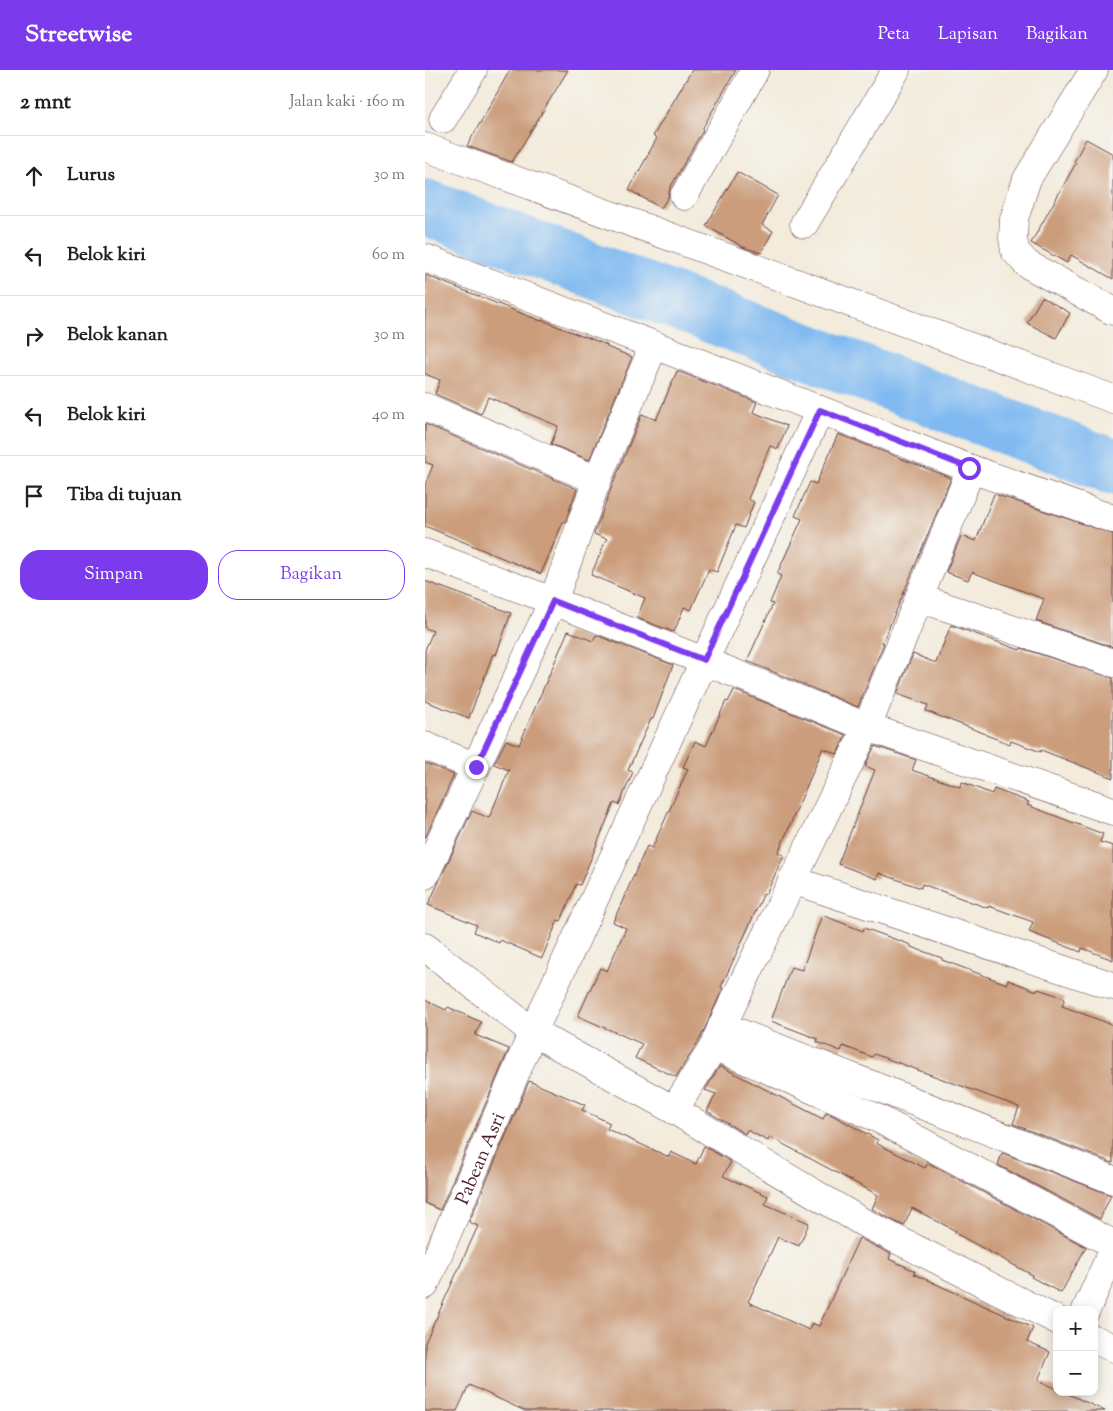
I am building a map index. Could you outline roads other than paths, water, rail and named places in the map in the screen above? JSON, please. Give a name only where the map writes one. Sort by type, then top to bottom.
[{"type":"street","points":[[443,119],[473,70]]},
{"type":"street","points":[[684,196],[755,70]]},
{"type":"street","points":[[804,224],[896,70]]},
{"type":"street","points":[[1094,70],[1027,179],[1014,219],[1013,238],[1015,251],[1027,264],[1113,311]]},
{"type":"street","points":[[425,147],[1113,399]]},
{"type":"street","points":[[425,258],[971,469],[1113,519]]},
{"type":"street","points":[[425,875],[553,601],[597,480],[654,345]]},
{"type":"street","points":[[425,407],[597,480]]},
{"type":"street","name":"Pabean Asri","points":[[425,1285],[533,1032],[820,410]]},
{"type":"street","points":[[674,1110],[718,1036],[867,727],[971,469]]},
{"type":"street","points":[[425,553],[704,660],[867,727],[1113,810]]},
{"type":"street","points":[[919,598],[1113,663]]},
{"type":"street","points":[[425,746],[476,767]]},
{"type":"street","points":[[792,880],[1113,986]]},
{"type":"street","points":[[425,947],[533,1032],[674,1110],[864,1223],[1053,1318]]},
{"type":"street","points":[[718,1036],[1113,1180]]},
{"type":"street","points":[[718,1036],[877,1118],[1113,1244]]},
{"type":"street","points":[[1088,1306],[1113,1250]]},
{"type":"street","points":[[1098,1340],[1113,1348]]},
{"type":"waterway","points":[[425,207],[1113,467]]}]
